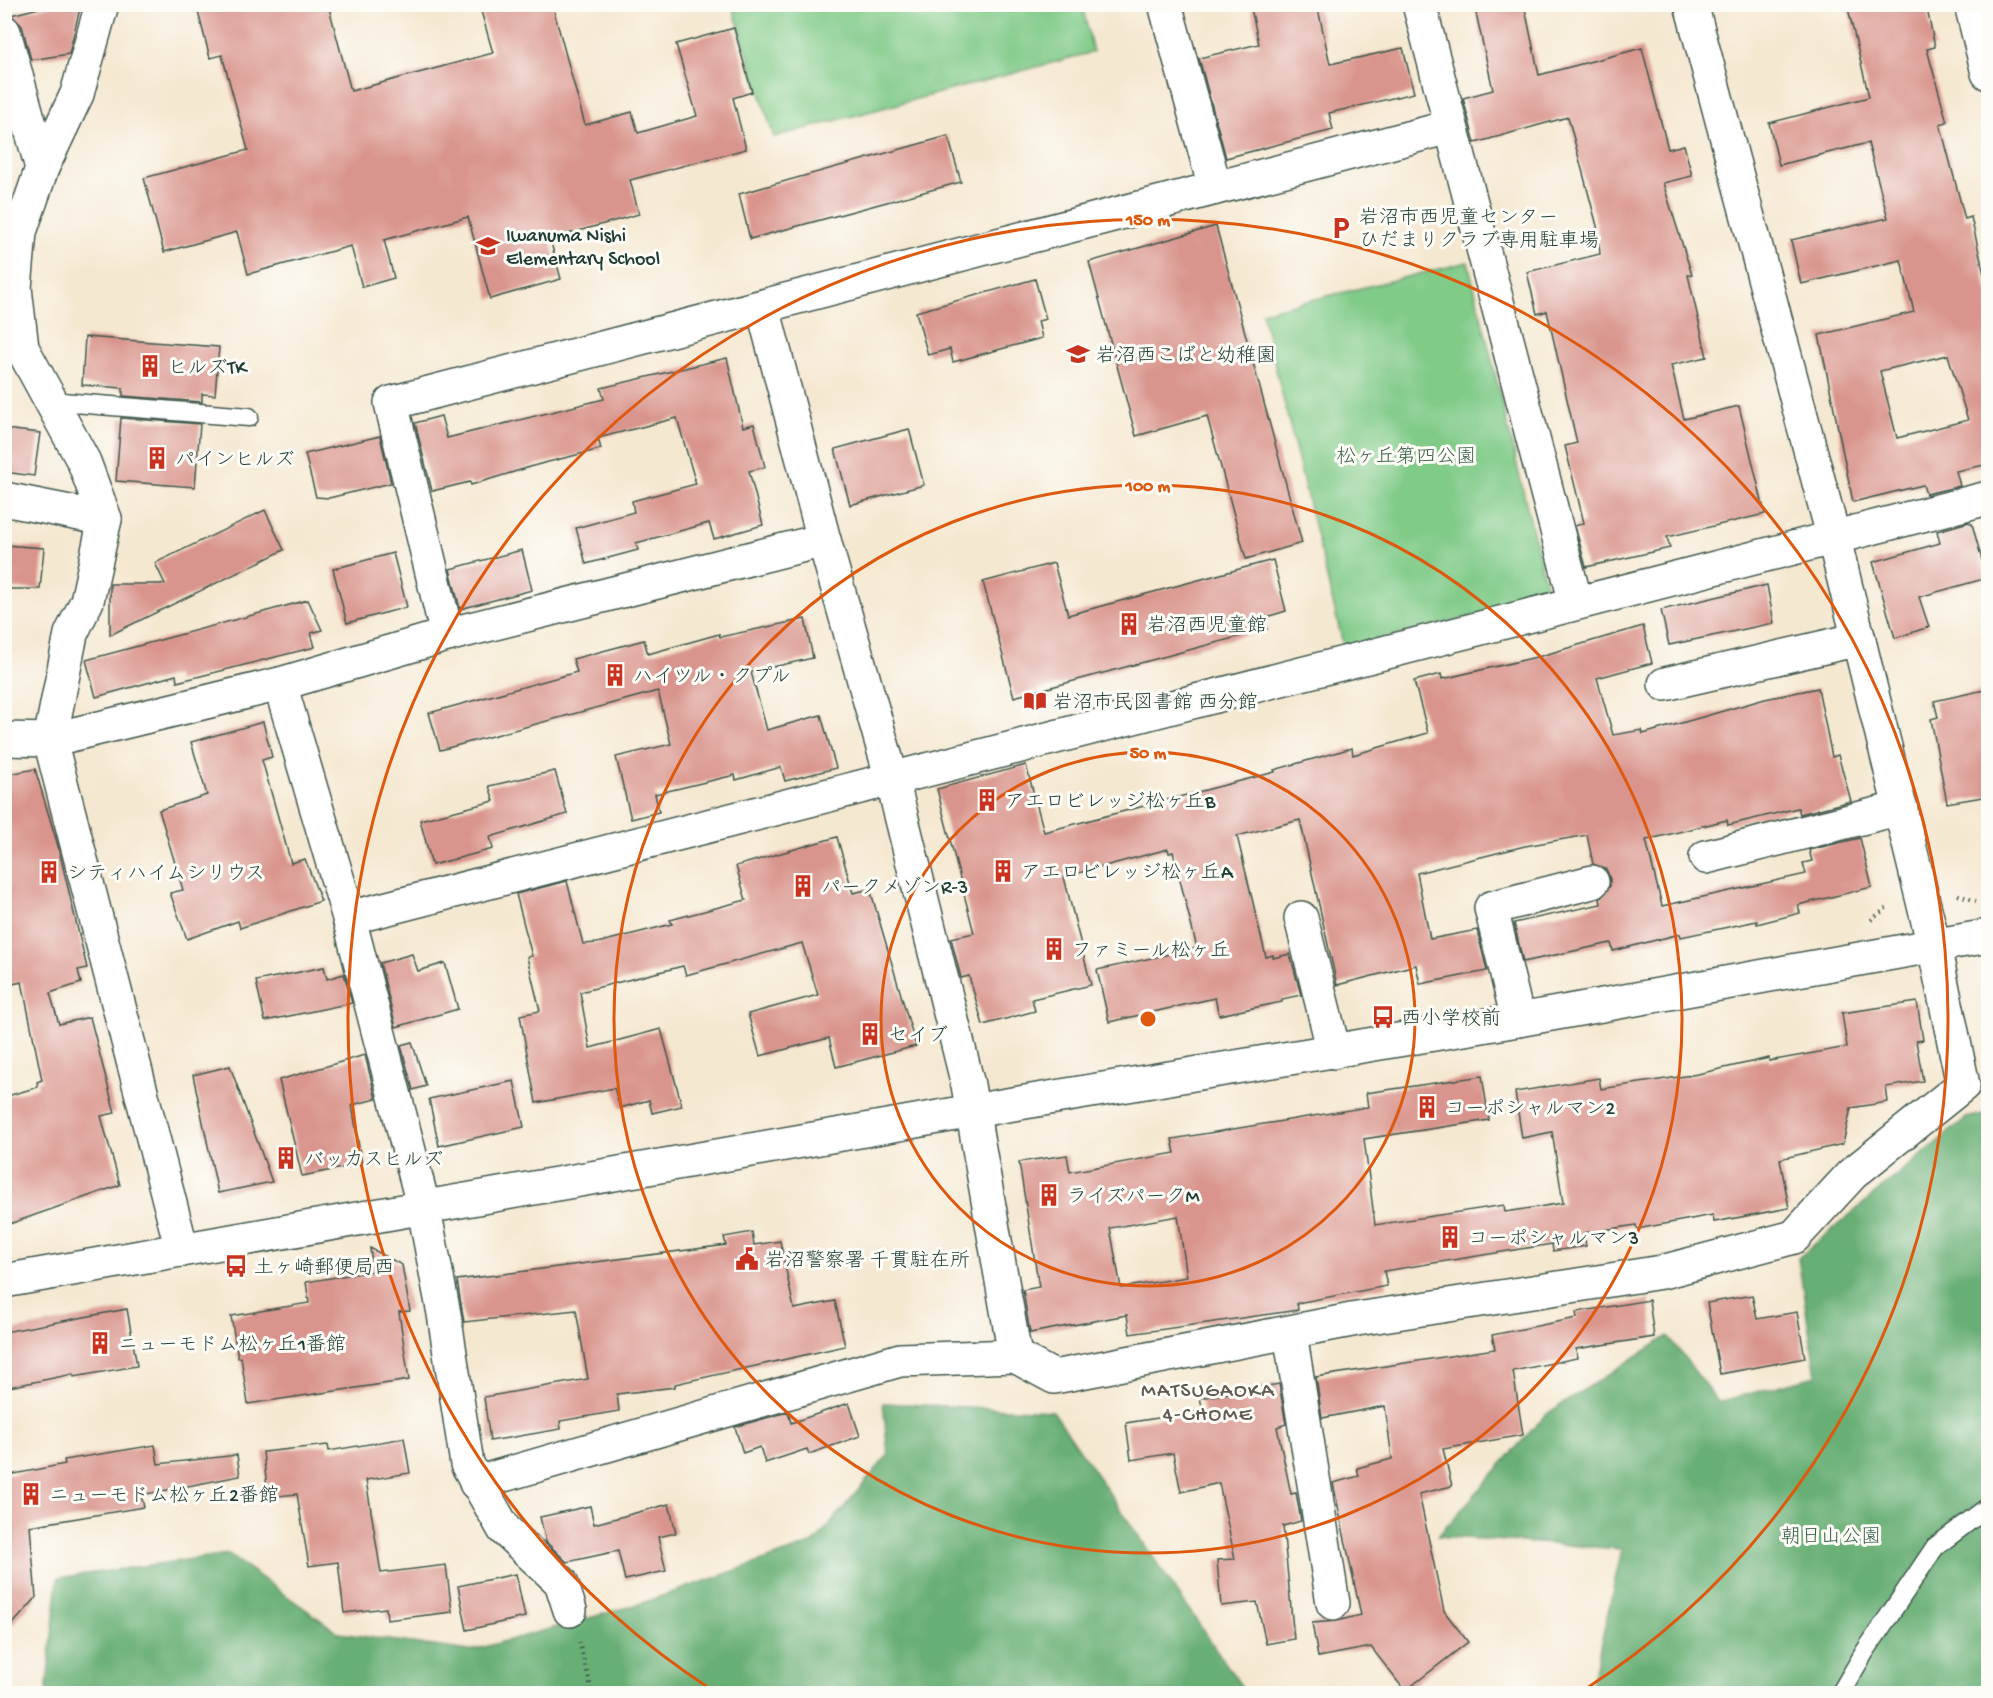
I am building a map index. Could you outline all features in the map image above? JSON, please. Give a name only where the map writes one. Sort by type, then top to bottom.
[{"type":"street","points":[[102,4],[77,94],[42,168],[20,232],[15,288],[22,348],[84,462],[105,519],[87,601],[71,634],[50,740],[182,1250]]},
{"type":"street","points":[[1165,4],[1215,188]]},
{"type":"street","points":[[1419,4],[1576,603]]},
{"type":"street","points":[[476,1482],[900,1360],[1015,1356],[1054,1377],[1290,1334],[1357,1319],[1662,1272],[1794,1237],[1852,1174],[1963,1084],[1934,945],[1834,539],[1691,4]]},
{"type":"street","points":[[1971,4],[1989,73]]},
{"type":"street","points":[[4,32],[42,168]]},
{"type":"street","points":[[447,635],[391,403],[763,308],[1450,127]]},
{"type":"street","points":[[763,308],[824,540],[892,779],[974,1111],[1015,1356]]},
{"type":"street","points":[[349,918],[1989,498]]},
{"type":"street","points":[[4,499],[105,519]]},
{"type":"street","points":[[4,739],[50,740],[280,684],[447,635],[824,540]]},
{"type":"street","points":[[1665,684],[1859,639]]},
{"type":"street","points":[[280,684],[349,918],[424,1209],[444,1314],[466,1464],[504,1529],[561,1582],[570,1610]]},
{"type":"street","points":[[1706,857],[1901,808]]},
{"type":"street","points":[[1518,1020],[1491,908],[1592,882]]},
{"type":"street","points":[[1301,918],[1334,1052]]},
{"type":"street","points":[[4,1281],[974,1111],[1334,1052],[1989,936]]},
{"type":"street","points":[[1290,1334],[1333,1603]]},
{"type":"lane","points":[[50,401],[249,417]]},
{"type":"lane","points":[[1839,1694],[1863,1653],[1935,1547],[1989,1507]]},
{"type":"path","points":[[570,1610],[592,1694]]},
{"type":"green space","points":[[732,5],[1082,5],[1093,52],[774,137]]},
{"type":"green space","name":"松ヶ丘第四公園","points":[[1468,262],[1549,598],[1344,648],[1262,312]]},
{"type":"green space","name":"朝日山公園","points":[[1988,1113],[1988,1693],[1590,1693],[1622,1549],[1438,1536],[1545,1415],[1668,1336],[1718,1402],[1816,1376],[1798,1258],[1966,1118]]},
{"type":"green space","points":[[883,1403],[1053,1411],[1246,1693],[46,1694],[58,1578],[228,1554],[339,1633],[470,1651],[639,1604],[814,1543],[888,1455]]},
{"type":"building","points":[[55,4],[81,4],[69,54],[31,60],[22,26],[11,15]]},
{"type":"building","points":[[196,4],[328,4],[351,91],[493,53],[479,4],[552,4],[585,125],[632,112],[638,133],[697,116],[676,44],[734,28],[752,92],[733,98],[746,149],[630,180],[639,214],[550,239],[561,279],[490,299],[468,217],[384,240],[394,278],[362,287],[351,246],[248,274],[237,232],[164,252],[144,178],[248,150],[222,55],[210,58]]},
{"type":"building","points":[[1250,4],[1317,4],[1330,64],[1403,48],[1414,93],[1329,113],[1333,130],[1226,158],[1199,58],[1259,44]]},
{"type":"building","points":[[1474,4],[1524,4],[1539,75],[1642,48],[1668,149],[1684,145],[1692,176],[1663,183],[1692,275],[1688,275],[1707,357],[1671,365],[1684,419],[1739,406],[1765,514],[1667,537],[1670,548],[1586,567],[1575,526],[1584,523],[1565,446],[1577,443],[1547,311],[1537,314],[1527,272],[1600,254],[1597,226],[1568,117],[1475,143],[1463,98],[1493,90]]},
{"type":"building","points":[[1847,4],[1926,4],[1935,47],[1927,49],[1947,122],[1940,124],[1965,219],[1971,217],[1989,296],[1989,464],[1956,471],[1960,486],[1926,494],[1923,485],[1853,502],[1819,335],[1914,312],[1901,260],[1801,284],[1791,240],[1888,218],[1868,143],[1779,165],[1769,123],[1869,97]],"holes":[[[1948,355],[1968,420],[1897,438],[1880,371]]]},
{"type":"building","points":[[948,136],[961,182],[750,239],[739,194]]},
{"type":"building","points":[[1216,226],[1302,543],[1246,559],[1207,416],[1136,436],[1089,262]]},
{"type":"building","points":[[1035,279],[1046,319],[1038,321],[1042,338],[953,362],[950,349],[928,355],[916,312]]},
{"type":"building","name":"ヒルズTK","points":[[85,337],[219,347],[215,395],[202,394],[202,402],[123,396],[123,388],[82,385]]},
{"type":"building","points":[[727,358],[743,427],[754,424],[765,467],[749,471],[763,525],[714,539],[709,523],[636,543],[638,550],[586,564],[576,528],[634,512],[632,501],[696,484],[677,418],[598,438],[601,449],[540,464],[471,485],[470,482],[432,491],[415,423],[441,416],[447,438],[604,399],[601,388]]},
{"type":"building","name":"パインヒルズ","points":[[121,418],[200,424],[195,487],[116,481]]},
{"type":"building","points":[[4,429],[40,433],[34,476],[4,472]]},
{"type":"building","points":[[909,429],[924,485],[850,505],[835,449]]},
{"type":"building","points":[[380,436],[391,483],[329,498],[316,497],[305,454]]},
{"type":"building","points":[[265,510],[284,550],[110,635],[110,584],[165,584],[155,563]]},
{"type":"building","points":[[1969,522],[1972,524],[1987,578],[1919,597],[1929,627],[1895,638],[1873,562],[1940,543],[1937,531]]},
{"type":"building","points":[[4,545],[44,548],[40,589],[4,589]]},
{"type":"building","points":[[522,550],[532,590],[460,609],[450,569]]},
{"type":"building","points":[[393,553],[407,607],[347,623],[333,569]]},
{"type":"building","name":"岩沼西児童館","points":[[1273,560],[1286,611],[1263,618],[1267,629],[1014,697],[983,582],[1054,563],[1068,615]]},
{"type":"building","points":[[1767,585],[1774,623],[1669,645],[1661,610]]},
{"type":"building","points":[[308,600],[322,630],[311,633],[315,647],[177,682],[176,675],[96,697],[86,660]]},
{"type":"building","points":[[805,619],[813,658],[751,672],[767,730],[821,715],[836,768],[785,781],[781,767],[736,780],[735,775],[655,794],[659,812],[631,819],[616,757],[671,744],[658,691],[440,750],[429,713],[577,672],[573,659],[644,640],[648,654],[719,634],[720,637]]},
{"type":"building","points":[[1643,626],[1652,663],[1597,678],[1613,735],[1642,730],[1643,734],[1765,699],[1818,688],[1832,757],[1838,755],[1851,801],[1800,814],[1798,808],[1728,825],[1727,820],[1646,840],[1662,906],[1806,874],[1803,863],[1812,861],[1809,850],[1860,838],[1872,887],[1798,905],[1800,913],[1757,924],[1757,921],[1681,937],[1680,934],[1613,951],[1611,943],[1523,962],[1514,923],[1601,904],[1600,899],[1610,886],[1610,878],[1606,869],[1593,864],[1587,835],[1525,846],[1417,873],[1430,939],[1477,930],[1487,971],[1420,984],[1416,965],[1337,985],[1300,820],[1237,836],[1266,957],[1273,955],[1273,958],[1290,954],[1301,995],[1282,999],[1282,1002],[1219,1015],[1215,998],[1109,1022],[1097,970],[1197,948],[1173,852],[1169,853],[1168,849],[1064,877],[1091,985],[1032,999],[1035,1011],[983,1025],[969,976],[961,978],[951,938],[974,933],[937,789],[1026,765],[1044,832],[1275,772],[1274,770],[1352,748],[1353,755],[1428,733],[1414,681],[1441,674],[1442,679],[1541,656]]},
{"type":"building","points":[[1989,689],[1989,796],[1947,803],[1931,719],[1938,717],[1934,701]]},
{"type":"building","points":[[263,722],[272,757],[262,760],[291,863],[305,859],[321,901],[240,928],[238,921],[187,939],[170,893],[183,890],[159,810],[207,795],[191,742]]},
{"type":"building","points":[[35,769],[58,846],[87,968],[78,970],[81,983],[50,993],[59,1024],[90,1017],[115,1113],[101,1116],[120,1185],[4,1226],[4,1097],[38,1087],[37,1082],[42,1080],[22,982],[4,986],[4,775]]},
{"type":"building","points":[[555,771],[567,814],[490,837],[493,849],[432,865],[420,820],[494,801],[489,786]]},
{"type":"building","points":[[837,837],[853,893],[870,889],[916,1046],[836,1067],[829,1038],[760,1056],[748,1014],[818,995],[802,943],[686,975],[683,966],[580,992],[590,1048],[661,1029],[682,1106],[652,1113],[649,1100],[620,1108],[614,1088],[536,1103],[520,1015],[540,1011],[527,957],[532,956],[516,894],[567,881],[583,944],[597,943],[672,924],[670,920],[746,900],[736,866]]},
{"type":"building","points":[[412,954],[418,971],[445,963],[458,1009],[396,1027],[380,963]]},
{"type":"building","points":[[324,967],[327,979],[344,974],[352,1003],[265,1021],[256,981]]},
{"type":"building","points":[[1917,1002],[1923,1040],[1916,1041],[1923,1081],[1886,1087],[1888,1102],[1851,1108],[1843,1144],[1780,1159],[1789,1208],[1714,1222],[1713,1215],[1637,1229],[1636,1225],[1584,1233],[1586,1246],[1553,1251],[1552,1244],[1384,1271],[1387,1286],[1297,1303],[1298,1310],[1130,1334],[1127,1315],[1030,1333],[1023,1290],[1039,1287],[1019,1162],[1067,1155],[1070,1172],[1175,1153],[1172,1139],[1368,1107],[1366,1093],[1482,1076],[1489,1120],[1364,1139],[1375,1225],[1504,1205],[1505,1212],[1563,1203],[1552,1132],[1522,1138],[1515,1092],[1599,1078],[1601,1089],[1698,1074],[1769,1058],[1769,1061],[1847,1047],[1842,1013]],"holes":[[[1178,1216],[1187,1277],[1121,1288],[1110,1228]]]},
{"type":"building","points":[[412,1042],[426,1086],[413,1090],[401,1045]]},
{"type":"building","points":[[365,1055],[376,1099],[352,1105],[362,1164],[302,1176],[279,1080]]},
{"type":"building","points":[[230,1066],[272,1182],[218,1193],[193,1075]]},
{"type":"building","points":[[514,1081],[524,1127],[439,1146],[429,1099]]},
{"type":"building","points":[[752,1232],[754,1245],[780,1241],[794,1309],[835,1301],[845,1346],[675,1384],[675,1387],[617,1394],[619,1411],[560,1421],[561,1429],[490,1441],[484,1397],[588,1379],[576,1310],[464,1322],[457,1280],[726,1245],[724,1237]]},
{"type":"building","points":[[370,1248],[402,1265],[410,1311],[399,1312],[409,1380],[248,1404],[241,1357],[238,1358],[231,1316],[309,1303],[306,1282],[373,1271]]},
{"type":"building","points":[[1752,1295],[1757,1319],[1797,1312],[1805,1358],[1720,1374],[1707,1303]]},
{"type":"building","points":[[1649,1300],[1654,1337],[1576,1349],[1577,1358],[1513,1371],[1523,1435],[1443,1449],[1452,1486],[1419,1494],[1444,1611],[1468,1642],[1405,1691],[1371,1647],[1318,1657],[1312,1623],[1337,1621],[1361,1615],[1333,1483],[1359,1476],[1357,1468],[1392,1459],[1385,1406],[1322,1418],[1316,1377],[1495,1349],[1492,1335],[1577,1318],[1576,1312]]},
{"type":"building","points":[[127,1309],[137,1366],[74,1377],[73,1374],[4,1388],[4,1332]]},
{"type":"building","points":[[1279,1384],[1286,1424],[1277,1427],[1291,1494],[1296,1493],[1301,1521],[1283,1526],[1294,1639],[1266,1644],[1257,1602],[1221,1606],[1217,1560],[1235,1559],[1219,1483],[1181,1492],[1173,1453],[1131,1460],[1126,1423],[1203,1411],[1200,1398]]},
{"type":"building","points":[[849,1403],[860,1436],[809,1454],[807,1449],[765,1463],[760,1447],[743,1453],[735,1427],[788,1412],[791,1423]]},
{"type":"building","points":[[404,1438],[410,1473],[366,1480],[381,1573],[446,1565],[452,1612],[387,1620],[386,1608],[344,1613],[338,1562],[309,1566],[297,1494],[268,1497],[263,1452],[328,1445],[329,1451]]},
{"type":"building","points":[[155,1445],[158,1464],[237,1455],[240,1476],[141,1495],[144,1507],[30,1526],[36,1598],[4,1634],[4,1476],[65,1464],[64,1460]]},
{"type":"building","points":[[669,1504],[676,1533],[658,1537],[666,1571],[625,1580],[618,1551],[567,1562],[546,1542],[540,1517],[590,1506],[594,1524]]},
{"type":"building","points":[[516,1574],[525,1617],[467,1630],[458,1586]]},
{"type":"place","name":"岩沼市西児童センター ひだまりクラブ専用駐車場","points":[[1341,228]]},
{"type":"place","name":"Iwanuma Nishi Elementary School","points":[[488,246]]},
{"type":"place","name":"岩沼西こばと幼稚園","points":[[1078,354]]},
{"type":"place","name":"ヒルズTK","points":[[150,366]]},
{"type":"place","name":"パインヒルズ","points":[[157,458]]},
{"type":"place","name":"岩沼西児童館","points":[[1129,624]]},
{"type":"place","name":"ハイツル・クプル","points":[[615,675]]},
{"type":"place","name":"岩沼市民図書館 西分館","points":[[1035,701]]},
{"type":"place","name":"アエロビレッジ松ヶ丘B","points":[[987,800]]},
{"type":"place","name":"アエロビレッジ松ヶ丘A","points":[[1003,871]]},
{"type":"place","name":"シティハイムシリウス","points":[[49,872]]},
{"type":"place","name":"パークメゾンR-3","points":[[803,886]]},
{"type":"place","name":"ファミール松ヶ丘","points":[[1054,949]]},
{"type":"place","name":"西小学校前","points":[[1383,1017]]},
{"type":"place","name":"セイブ","points":[[870,1034]]},
{"type":"place","name":"コーポシャルマン2","points":[[1427,1107]]},
{"type":"place","name":"バッカスヒルズ","points":[[286,1158]]},
{"type":"place","name":"ライズパークM","points":[[1049,1195]]},
{"type":"place","name":"コーポシャルマン3","points":[[1450,1237]]},
{"type":"place","name":"岩沼警察署 千貫駐在所","points":[[747,1259]]},
{"type":"place","name":"土ヶ崎郵便局西","points":[[236,1266]]},
{"type":"place","name":"ニューモドム松ヶ丘1番館","points":[[100,1343]]},
{"type":"place","name":"ニューモドム松ヶ丘2番館","points":[[31,1494]]},
{"type":"district","name":"MATSUGAOKA 4-CHOME","points":[[1208,1401]]}]
